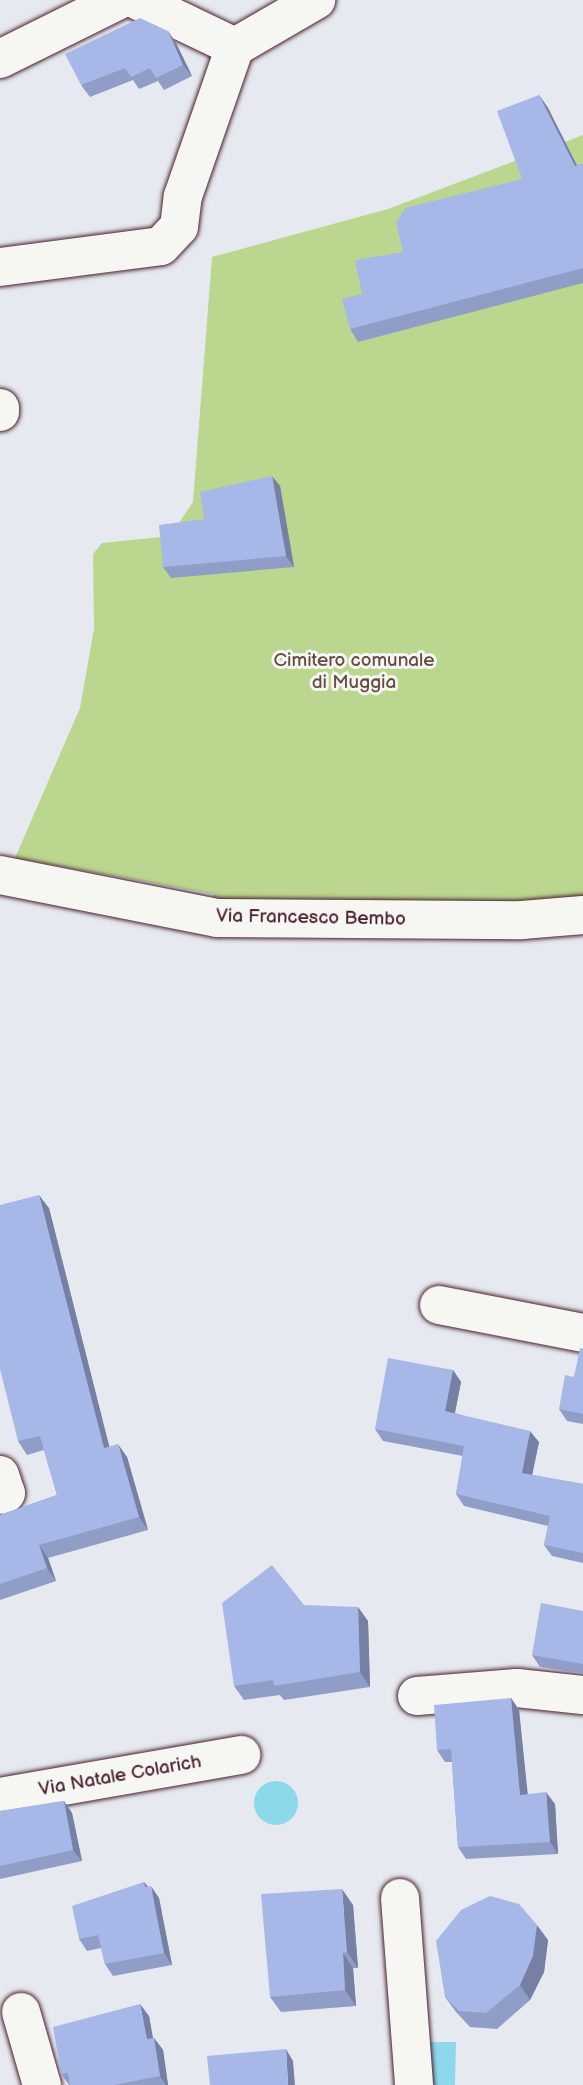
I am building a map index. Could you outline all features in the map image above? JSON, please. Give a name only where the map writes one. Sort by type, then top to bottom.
[{"type":"street","points":[[0,59],[119,0]]},
{"type":"street","points":[[137,0],[234,47]]},
{"type":"street","points":[[0,267],[161,246],[179,227],[183,196],[234,47],[316,0]]},
{"type":"street","name":"Via Francesco Bembo","points":[[0,876],[217,918],[522,920],[583,915]]},
{"type":"street","points":[[439,1305],[583,1333]]},
{"type":"street","points":[[0,1475],[6,1493],[0,1495]]},
{"type":"street","points":[[416,1696],[517,1688],[583,1695]]},
{"type":"street","name":"Via Natale Colarich","points":[[0,1797],[241,1755]]},
{"type":"street","points":[[400,1898],[414,2085]]},
{"type":"street","points":[[21,2012],[42,2085]]},
{"type":"green space","name":"Cimitero comunale di Muggia","points":[[583,135],[583,899],[515,904],[213,902],[213,894],[15,858],[80,708],[94,629],[93,554],[102,543],[170,536],[193,502],[212,257],[388,209]]},
{"type":"water","points":[[276,1781],[285,1782],[292,1787],[297,1794],[297,1812],[292,1819],[285,1824],[276,1825],[267,1824],[260,1819],[255,1812],[254,1803],[255,1794],[260,1787],[267,1782]]},
{"type":"water","points":[[423,2042],[456,2042],[455,2085],[425,2085]]},
{"type":"building","points":[[140,18],[168,31],[183,65],[156,78],[150,68],[131,77],[125,68],[81,85],[65,54]]},
{"type":"building","points":[[539,95],[575,166],[583,164],[583,268],[350,329],[342,299],[362,294],[355,260],[403,252],[396,223],[405,208],[522,179],[497,111]]},
{"type":"building","points":[[272,476],[286,556],[163,567],[159,525],[204,519],[200,492]]},
{"type":"building","points":[[39,1195],[104,1448],[118,1444],[139,1517],[39,1545],[47,1568],[0,1584],[0,1515],[57,1495],[40,1436],[18,1441],[0,1369],[0,1205]]},
{"type":"building","points":[[580,1348],[583,1349],[583,1414],[559,1409],[565,1375],[574,1377]]},
{"type":"building","points":[[388,1358],[453,1370],[445,1411],[530,1431],[522,1473],[583,1484],[583,1553],[544,1545],[550,1516],[456,1494],[464,1446],[375,1429]]},
{"type":"building","points":[[272,1565],[304,1605],[358,1607],[360,1672],[274,1686],[273,1680],[234,1686],[222,1603]]},
{"type":"building","points":[[541,1603],[583,1611],[583,1664],[532,1655]]},
{"type":"building","points":[[511,1698],[520,1795],[546,1792],[550,1842],[458,1847],[451,1749],[437,1750],[434,1705]]},
{"type":"building","points":[[64,1801],[73,1850],[0,1866],[0,1811]]},
{"type":"building","points":[[144,1882],[145,1887],[151,1886],[164,1953],[105,1964],[98,1935],[79,1939],[72,1906]]},
{"type":"building","points":[[342,1889],[347,1952],[343,1953],[345,1990],[270,1997],[261,1894]]},
{"type":"building","points":[[490,1896],[519,1904],[537,1925],[533,1956],[520,1985],[486,2013],[459,2011],[445,1997],[436,1941],[461,1910]]},
{"type":"building","points":[[140,2004],[147,2039],[154,2038],[160,2076],[114,2085],[70,2085],[68,2073],[61,2074],[53,2027]]},
{"type":"building","points":[[286,2049],[288,2085],[210,2085],[207,2056]]}]
